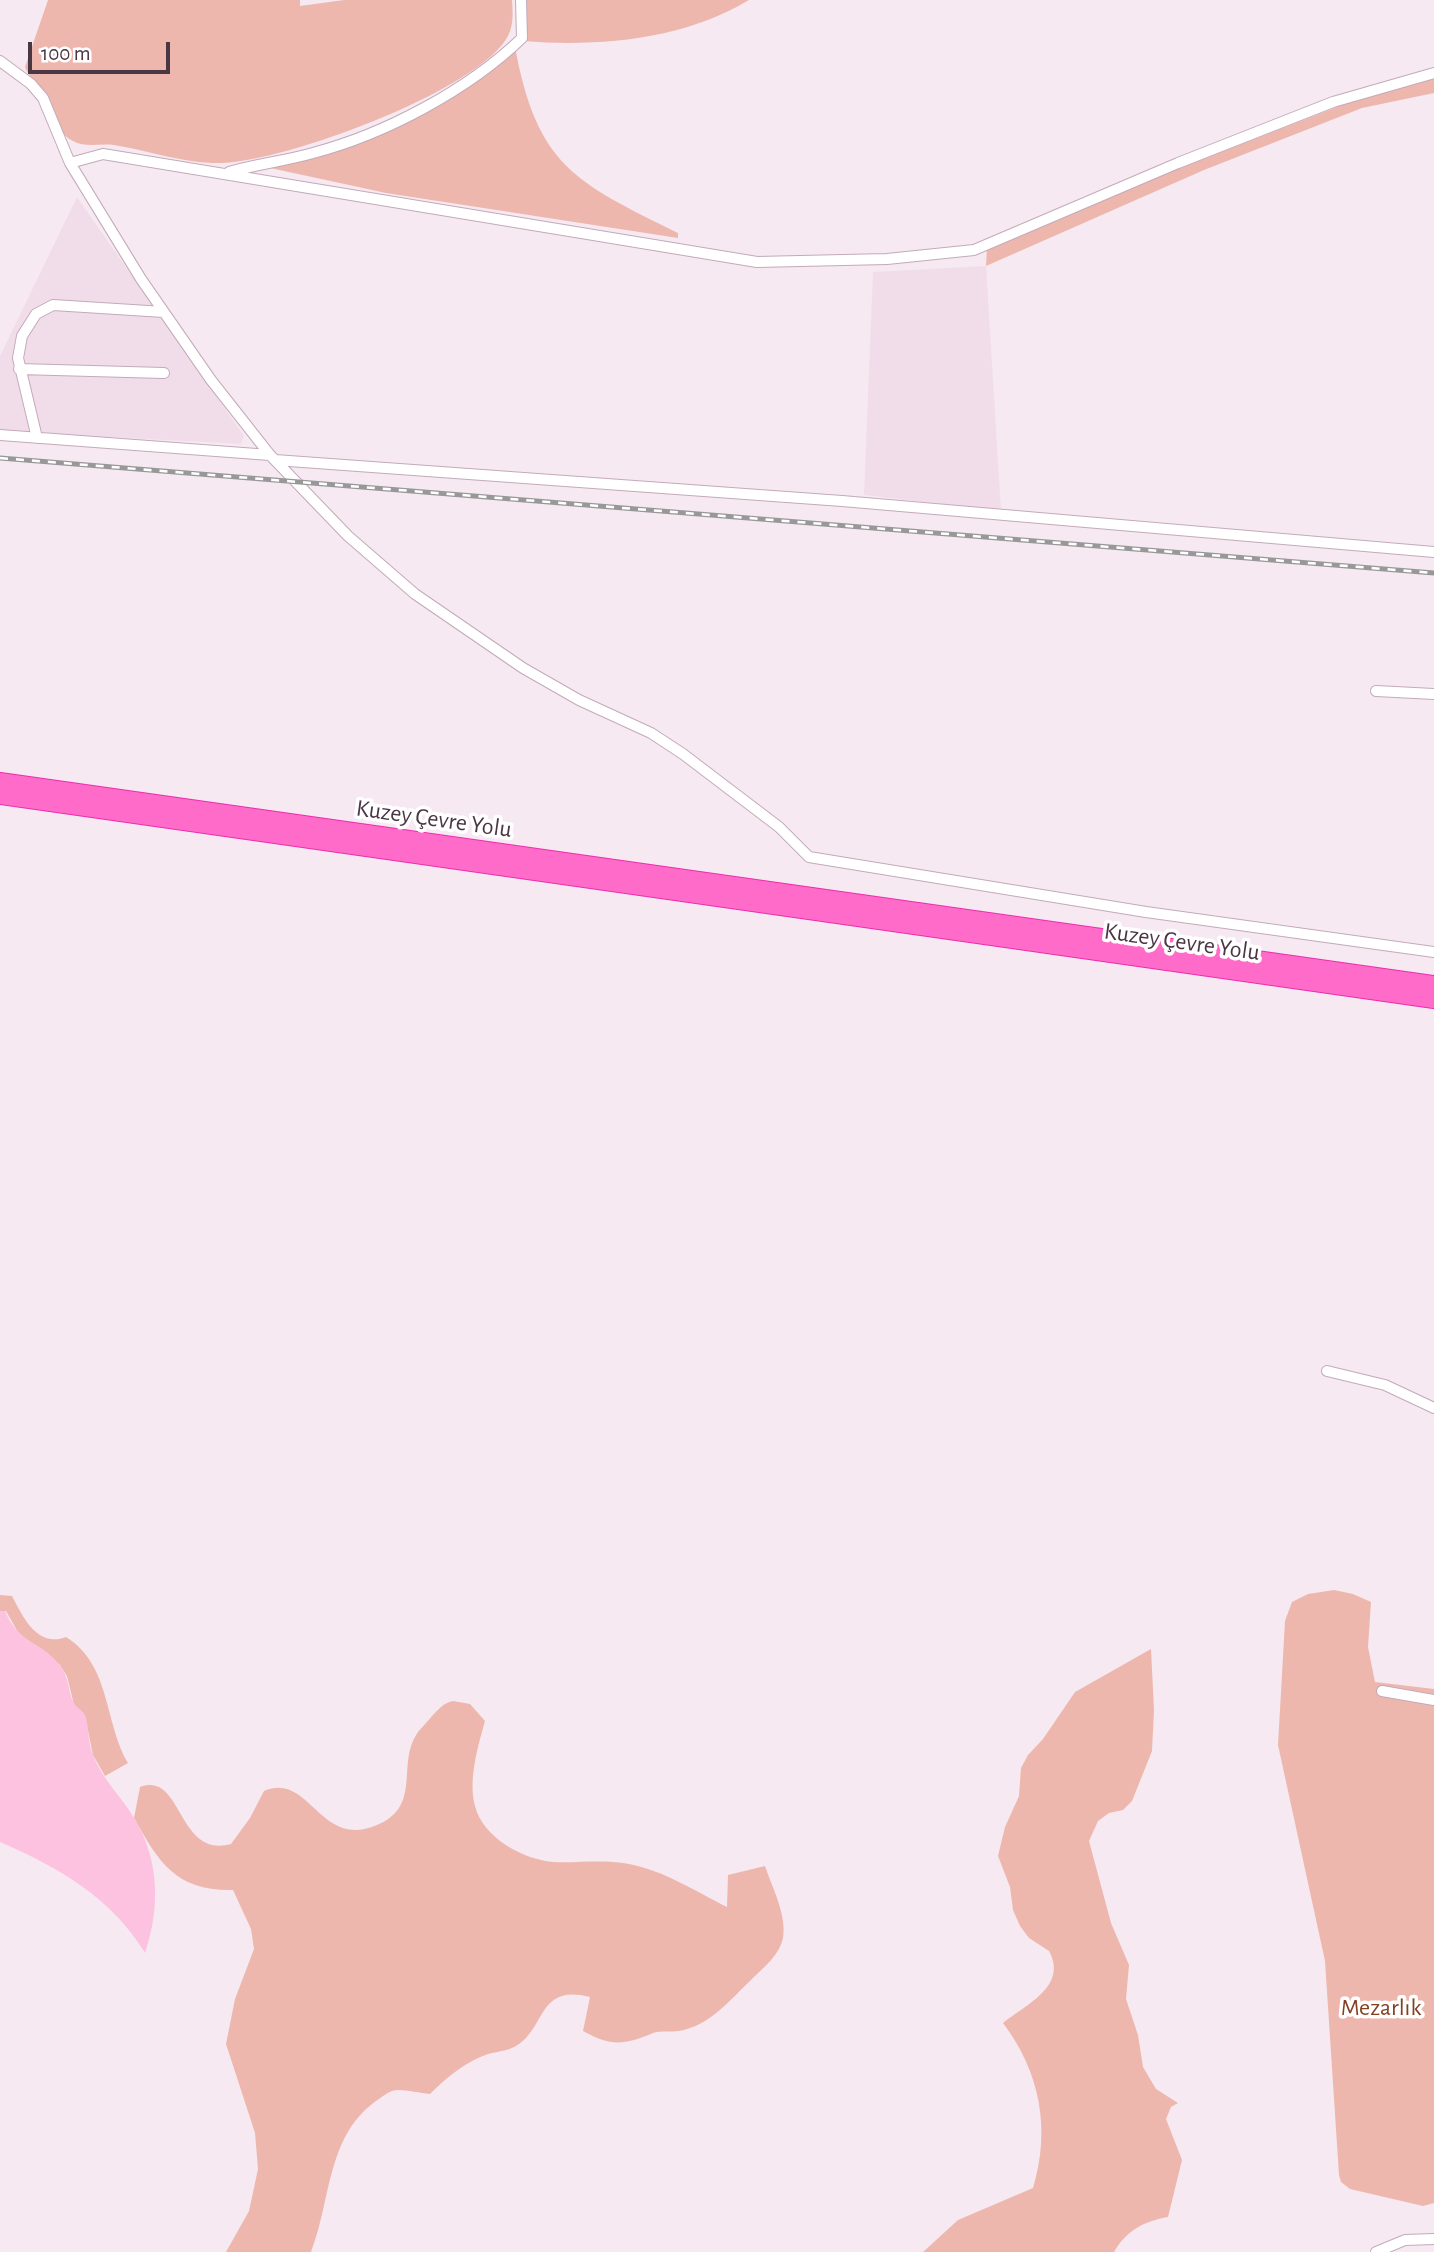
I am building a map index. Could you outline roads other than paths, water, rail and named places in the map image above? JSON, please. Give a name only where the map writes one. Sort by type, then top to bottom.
[{"type":"highway","name":"Kuzey Çevre Yolu","points":[[0,781],[862,911]]},
{"type":"highway","name":"Kuzey Çevre Yolu","points":[[0,796],[862,911]]},
{"type":"highway","points":[[862,911],[926,920]]},
{"type":"highway","name":"Kuzey Çevre Yolu","points":[[926,920],[1434,984]]},
{"type":"highway","name":"Kuzey Çevre Yolu","points":[[926,920],[1434,1000]]},
{"type":"street","points":[[225,174],[336,146],[462,88],[489,69],[522,38],[521,0]]},
{"type":"street","points":[[0,61],[31,84],[43,98],[70,163],[164,312],[211,380],[273,457],[348,536],[415,594],[541,679],[667,743],[779,827],[809,857],[1146,912],[1434,952]]},
{"type":"street","points":[[70,163],[103,154],[757,262],[887,259],[974,250],[1178,163],[1333,102],[1434,73]]},
{"type":"street","points":[[37,438],[19,369],[22,336],[32,318],[47,307],[164,312]]},
{"type":"street","points":[[19,369],[164,373]]},
{"type":"street","points":[[0,435],[842,501],[1434,552]]},
{"type":"street","points":[[1376,691],[1434,694]]},
{"type":"street","points":[[1327,1371],[1385,1385],[1434,1408]]},
{"type":"street","points":[[1382,1691],[1434,1700]]},
{"type":"street","points":[[1376,2252],[1405,2240],[1434,2238]]},
{"type":"railway","points":[[0,458],[1434,573]]},
{"type":"park label","name":"Mezarlık","points":[[1381,2008]]}]
